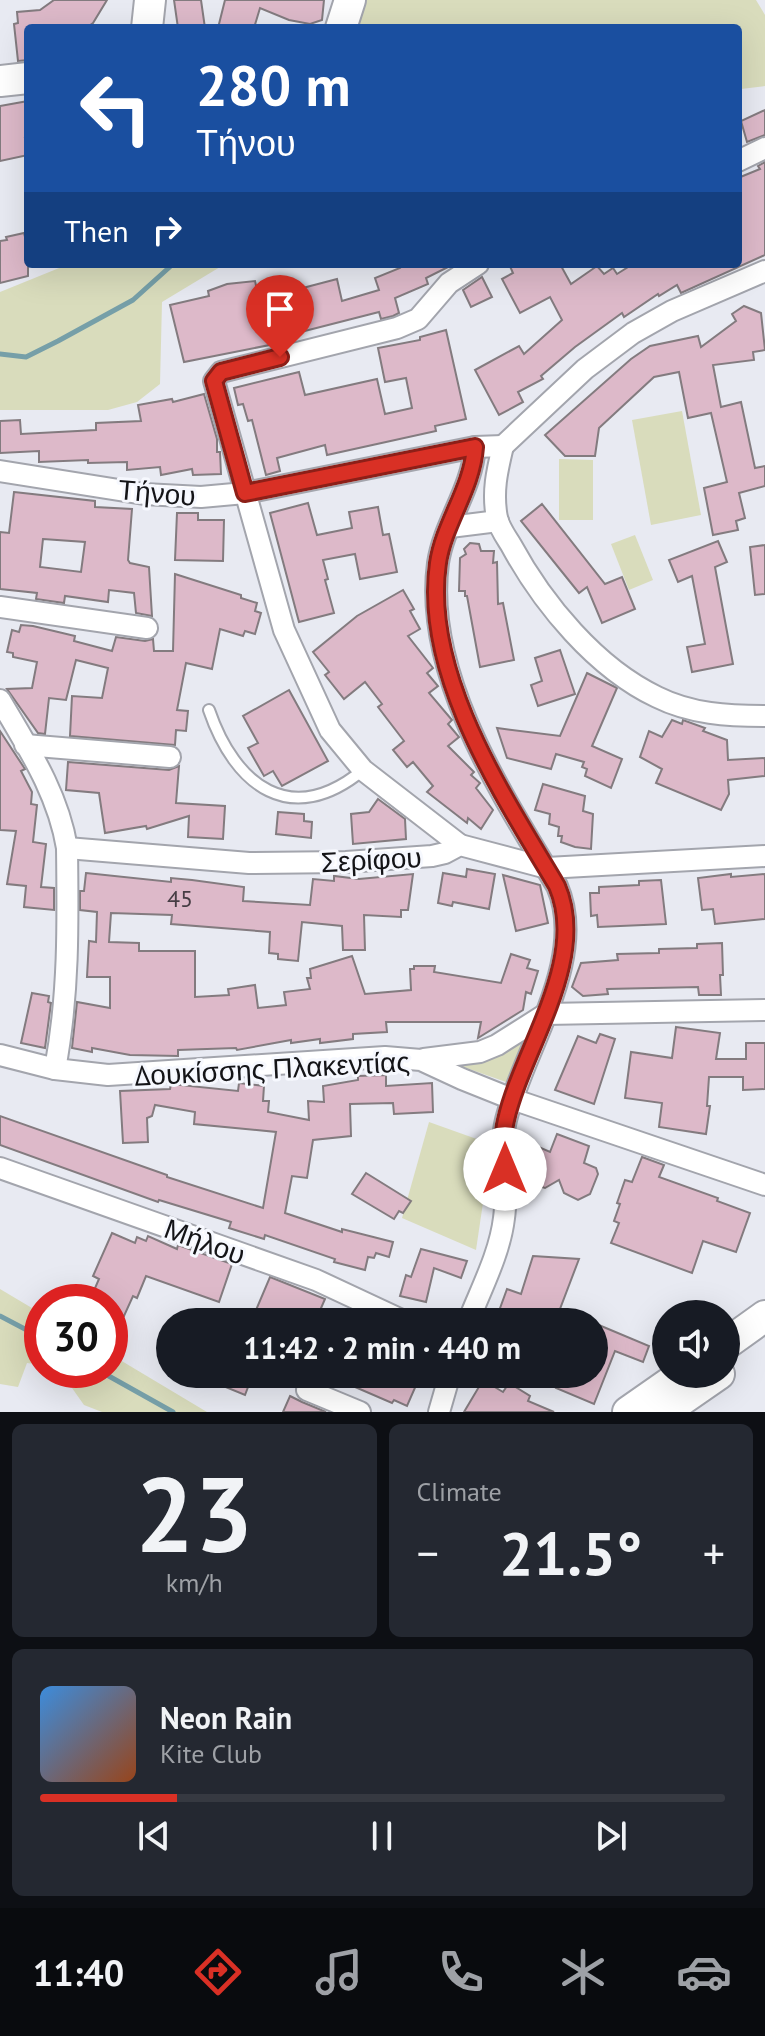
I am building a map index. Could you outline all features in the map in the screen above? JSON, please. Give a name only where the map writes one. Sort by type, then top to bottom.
[{"type":"main road","points":[[147,24],[150,0]]},
{"type":"main road","points":[[342,24],[350,0]]},
{"type":"main road","points":[[0,81],[24,78]]},
{"type":"main road","points":[[740,1334],[765,1316]]},
{"type":"main road","points":[[740,1359],[765,1342]]},
{"type":"main road","points":[[628,1412],[662,1388]]},
{"type":"main road","points":[[664,1412],[699,1388]]},
{"type":"street","points":[[742,159],[765,148]]},
{"type":"street","points":[[460,845],[363,770],[330,730],[284,630],[214,381],[221,372],[397,328],[418,319],[449,283],[472,268]]},
{"type":"street","points":[[763,275],[672,311],[633,333],[585,369],[503,446],[494,485],[498,521],[517,557],[546,600],[580,638],[640,688],[659,698],[700,712],[765,716]]},
{"type":"street","name":"Τήνου","points":[[0,471],[144,494],[201,497],[245,493],[475,447],[503,446]]},
{"type":"street","points":[[474,1308],[504,1220],[505,1123],[546,1014],[559,969],[566,924],[562,897],[483,753],[459,700],[442,648],[437,599],[438,562],[471,472],[475,447]]},
{"type":"street","points":[[450,527],[498,521]]},
{"type":"street","points":[[0,607],[147,628]]},
{"type":"street","points":[[0,700],[49,785],[64,828],[67,848],[67,974],[63,1025],[55,1069]]},
{"type":"street","points":[[25,745],[170,757]]},
{"type":"street","name":"Σερίφου","points":[[67,848],[249,863],[346,862],[432,856],[460,845],[547,868],[765,856]]},
{"type":"street","points":[[421,1060],[480,1052],[497,1045],[546,1014],[765,1010]]},
{"type":"street","name":"Δουκίσσης Πλακεντίας","points":[[0,1055],[55,1069],[108,1075],[385,1057],[421,1060],[512,1099],[765,1185]]},
{"type":"street","name":"Μήλου","points":[[0,1168],[316,1280],[376,1308]]},
{"type":"street","points":[[439,1412],[446,1388]]},
{"type":"street","points":[[307,1390],[360,1412]]},
{"type":"lane","points":[[209,710],[217,736],[229,757],[261,788],[279,796],[306,797],[327,793],[363,770]]},
{"type":"green space","points":[[364,0],[756,0],[765,15],[765,86],[742,89],[742,24],[358,24]]},
{"type":"green space","points":[[59,268],[218,268],[162,302],[160,384],[137,402],[108,410],[0,410],[0,292]]},
{"type":"green space","points":[[682,411],[701,515],[651,525],[632,420]]},
{"type":"green space","points":[[559,459],[593,460],[593,520],[559,520]]},
{"type":"green space","points":[[635,535],[653,580],[629,590],[611,544]]},
{"type":"green space","points":[[522,1043],[506,1082],[455,1064],[494,1057]]},
{"type":"green space","points":[[429,1122],[485,1142],[484,1196],[476,1250],[402,1218]]},
{"type":"green space","points":[[0,1289],[24,1303],[24,1371],[18,1387],[0,1384]]},
{"type":"green space","points":[[128,1365],[156,1382],[156,1388],[167,1388],[207,1412],[102,1412],[84,1405],[72,1388],[128,1388]]},
{"type":"building","points":[[54,0],[107,0],[92,24],[24,24],[24,60],[18,61],[14,24],[18,23],[17,12],[40,10]]},
{"type":"building","points":[[174,0],[201,0],[204,24],[177,24]]},
{"type":"building","points":[[225,0],[324,0],[322,20],[310,24],[289,20],[260,8],[255,24],[219,24]]},
{"type":"building","points":[[24,102],[24,156],[0,161],[0,106]]},
{"type":"building","points":[[765,110],[765,135],[747,142],[742,121]]},
{"type":"building","points":[[765,162],[765,255],[742,265],[742,176],[760,169],[758,166]]},
{"type":"building","points":[[24,233],[24,268],[28,268],[28,276],[0,283],[0,241],[7,240],[6,237]]},
{"type":"building","points":[[400,268],[446,268],[426,278],[428,284],[395,298],[399,313],[393,316],[381,319],[379,312],[289,335],[290,341],[184,362],[170,305],[209,296],[208,291],[227,284],[255,281],[257,290],[274,287],[276,295],[337,279],[342,301],[379,290],[375,278]]},
{"type":"building","points":[[511,268],[562,268],[571,284],[594,268],[599,268],[604,274],[613,268],[617,274],[627,268],[736,268],[681,293],[677,285],[624,317],[622,313],[575,347],[541,376],[543,379],[518,392],[523,402],[499,415],[475,370],[519,346],[524,354],[562,320],[550,297],[520,313],[502,279],[513,273]]},
{"type":"building","points":[[482,277],[492,297],[471,307],[463,290]]},
{"type":"building","points":[[744,306],[761,313],[765,350],[753,352],[754,360],[713,365],[721,407],[741,402],[755,468],[765,466],[765,486],[739,493],[745,518],[736,521],[738,530],[713,535],[704,488],[727,482],[711,413],[688,418],[679,372],[654,377],[599,428],[595,456],[565,456],[545,435],[650,346],[698,336],[701,347],[736,321],[732,314]]},
{"type":"building","points":[[446,330],[466,419],[435,426],[436,431],[327,455],[325,445],[277,458],[280,471],[266,475],[252,420],[248,421],[243,404],[238,405],[234,388],[299,372],[305,395],[377,379],[385,414],[412,408],[406,378],[385,382],[378,348],[420,340],[420,337]]},
{"type":"building","points":[[204,394],[217,439],[217,452],[220,452],[221,474],[193,475],[192,469],[161,475],[160,467],[127,470],[127,462],[39,462],[39,451],[0,453],[0,421],[20,420],[21,434],[96,430],[96,423],[141,421],[138,405],[172,399],[173,402]]},
{"type":"building","points":[[14,492],[95,501],[95,507],[132,509],[128,560],[149,567],[152,616],[136,613],[134,593],[109,590],[108,602],[65,596],[64,603],[36,599],[37,593],[0,589],[0,532],[9,533]],"holes":[[[43,539],[85,542],[81,572],[40,567]]]},
{"type":"building","points":[[308,503],[317,535],[352,528],[349,512],[378,507],[383,535],[389,534],[397,572],[360,579],[355,554],[323,560],[334,613],[299,622],[270,513]]},
{"type":"building","points":[[542,504],[605,584],[622,577],[635,609],[602,623],[587,587],[579,593],[521,521]]},
{"type":"building","points":[[177,513],[198,513],[198,520],[224,520],[223,561],[175,560]]},
{"type":"building","points":[[718,541],[727,562],[715,567],[733,664],[692,672],[687,647],[705,644],[692,576],[678,582],[669,560]]},
{"type":"building","points":[[470,543],[479,544],[481,551],[494,551],[498,604],[503,603],[514,660],[480,667],[467,596],[465,591],[459,591],[460,558],[466,554],[464,549]]},
{"type":"building","points":[[765,545],[765,594],[755,595],[750,547]]},
{"type":"building","points":[[175,574],[241,595],[241,598],[257,603],[255,611],[261,613],[255,634],[245,631],[243,636],[220,629],[212,669],[186,663],[177,710],[188,711],[186,731],[176,730],[175,745],[70,736],[72,696],[102,698],[108,668],[76,660],[66,700],[49,698],[45,734],[38,733],[7,689],[32,688],[37,662],[13,657],[13,653],[7,652],[12,630],[19,632],[21,625],[33,626],[75,636],[74,641],[112,651],[116,637],[145,641],[153,639],[154,651],[173,651]]},
{"type":"building","points":[[403,590],[414,609],[410,611],[420,629],[408,636],[433,668],[427,673],[438,686],[429,693],[452,720],[448,724],[459,737],[448,746],[474,772],[471,775],[480,783],[476,788],[493,810],[481,829],[468,818],[467,823],[427,792],[433,786],[413,762],[407,767],[393,750],[404,741],[378,707],[382,704],[365,682],[344,699],[325,675],[329,672],[313,652],[357,616]]},
{"type":"building","points":[[560,650],[575,694],[538,706],[531,685],[542,681],[535,658]]},
{"type":"building","points":[[587,673],[617,688],[592,746],[622,759],[611,788],[585,776],[587,769],[582,767],[584,762],[556,754],[551,769],[507,758],[497,728],[560,736]]},
{"type":"building","points":[[289,690],[328,761],[282,786],[273,771],[264,776],[248,748],[258,743],[243,716]]},
{"type":"building","points":[[672,720],[682,724],[683,720],[705,728],[703,731],[727,740],[728,760],[765,758],[765,776],[728,780],[729,794],[721,810],[656,783],[662,769],[640,757],[649,731],[662,737]]},
{"type":"building","points":[[0,731],[25,769],[21,771],[32,792],[31,804],[37,805],[33,842],[46,844],[41,887],[54,888],[54,910],[24,907],[26,886],[7,884],[16,831],[0,830]]},
{"type":"building","points":[[68,762],[169,770],[179,766],[176,803],[225,806],[223,839],[188,837],[189,816],[147,829],[146,826],[105,833],[99,793],[66,790]]},
{"type":"building","points":[[543,784],[585,796],[583,811],[593,814],[591,849],[561,842],[559,827],[549,824],[550,814],[535,810]]},
{"type":"building","points":[[378,799],[405,819],[406,839],[353,844],[351,814],[369,812]]},
{"type":"building","points":[[278,812],[304,814],[304,821],[312,822],[311,838],[276,834]]},
{"type":"building","points":[[467,869],[495,874],[489,909],[453,902],[452,906],[438,903],[443,873],[466,877]]},
{"type":"building","points":[[86,873],[171,882],[171,878],[244,887],[243,901],[310,905],[313,879],[334,881],[334,876],[359,879],[413,874],[408,910],[401,910],[401,917],[364,915],[365,950],[343,950],[342,926],[302,922],[298,961],[278,959],[278,954],[269,953],[270,932],[171,924],[172,915],[111,913],[109,942],[139,943],[139,951],[195,951],[195,997],[229,995],[228,989],[255,985],[258,1008],[286,1005],[284,992],[310,989],[307,978],[311,978],[310,969],[352,956],[365,994],[411,990],[410,969],[414,966],[435,966],[434,972],[501,983],[511,954],[530,960],[527,968],[538,971],[531,994],[526,992],[523,1010],[478,1038],[481,1022],[386,1022],[387,1032],[353,1034],[353,1039],[320,1043],[320,1039],[291,1043],[291,1040],[237,1050],[178,1050],[178,1056],[130,1055],[72,1048],[77,1002],[110,1008],[110,977],[87,977],[89,941],[96,942],[97,912],[80,910],[80,891],[84,891]]},
{"type":"building","points":[[731,874],[731,877],[765,874],[765,919],[715,924],[713,909],[702,910],[698,878]]},
{"type":"building","points":[[503,875],[540,885],[548,923],[516,931]]},
{"type":"building","points":[[661,880],[666,924],[598,927],[597,915],[591,916],[590,893],[599,893],[599,887],[639,885],[639,881]]},
{"type":"building","points":[[722,943],[721,995],[699,995],[698,987],[607,989],[608,994],[583,996],[572,987],[581,963],[618,960],[617,954],[659,953],[659,949],[697,948],[697,944]]},
{"type":"building","points":[[32,993],[49,996],[48,1002],[51,1003],[45,1048],[21,1043]]},
{"type":"building","points":[[676,1027],[720,1033],[716,1059],[746,1059],[746,1043],[765,1043],[765,1089],[743,1090],[743,1077],[709,1077],[707,1106],[710,1106],[706,1134],[659,1127],[662,1103],[625,1098],[631,1052],[672,1058]]},
{"type":"building","points":[[600,1034],[615,1039],[594,1104],[555,1090],[578,1036],[596,1043]]},
{"type":"building","points":[[386,1075],[386,1086],[432,1083],[433,1112],[394,1114],[393,1103],[350,1104],[351,1136],[313,1140],[307,1178],[292,1176],[285,1213],[342,1232],[342,1229],[393,1242],[389,1257],[376,1253],[374,1258],[368,1257],[365,1270],[334,1262],[335,1259],[265,1235],[264,1239],[229,1228],[231,1222],[158,1202],[0,1145],[0,1116],[167,1177],[263,1208],[276,1132],[194,1124],[195,1112],[155,1105],[152,1116],[147,1118],[148,1142],[123,1143],[120,1091],[170,1089],[171,1084],[238,1091],[239,1083],[264,1086],[263,1101],[269,1101],[268,1112],[309,1120],[308,1101],[324,1102],[323,1086],[358,1080],[358,1076]]},
{"type":"building","points":[[557,1134],[589,1146],[584,1163],[596,1168],[598,1174],[590,1194],[578,1200],[564,1193],[559,1180],[545,1188],[535,1185],[527,1175],[533,1162],[527,1154],[539,1147],[550,1152]]},
{"type":"building","points":[[642,1157],[664,1165],[659,1177],[750,1213],[736,1252],[703,1241],[692,1273],[611,1243],[619,1223],[614,1221],[625,1180],[632,1182]]},
{"type":"building","points":[[366,1173],[411,1201],[403,1213],[399,1211],[394,1219],[352,1194]]},
{"type":"building","points":[[112,1233],[135,1243],[137,1237],[146,1241],[148,1236],[177,1249],[178,1245],[232,1264],[219,1302],[146,1276],[137,1298],[133,1296],[128,1307],[128,1284],[97,1284],[99,1279],[93,1276]]},
{"type":"building","points":[[421,1249],[467,1261],[461,1278],[434,1268],[426,1302],[400,1296],[406,1275],[411,1277]]},
{"type":"building","points":[[533,1256],[579,1259],[560,1308],[500,1308],[507,1289],[521,1294]]},
{"type":"building","points":[[270,1277],[325,1299],[321,1308],[257,1308]]},
{"type":"building","points":[[608,1329],[649,1346],[643,1362],[615,1351],[608,1369]]},
{"type":"building","points":[[228,1388],[248,1388],[245,1395]]},
{"type":"building","points":[[357,1388],[415,1388],[407,1406],[394,1400],[392,1403]]},
{"type":"building","points":[[478,1388],[496,1388],[503,1392],[506,1388],[517,1388],[530,1396],[528,1401],[554,1412],[464,1412]]},
{"type":"building","points":[[556,1388],[600,1388],[594,1404]]},
{"type":"building","points":[[290,1396],[302,1402],[326,1412],[283,1412]]},
{"type":"waterway","points":[[0,354],[26,357],[58,341],[133,300],[169,268]]},
{"type":"waterway","points":[[0,1316],[24,1329]]},
{"type":"waterway","points":[[128,1387],[173,1412]]},
{"type":"route","points":[[280,357],[221,372],[214,381],[245,493],[475,447],[471,472],[438,562],[438,623],[442,648],[450,677],[483,753],[562,897],[566,924],[559,969],[546,1014],[505,1123],[505,1169]]}]
